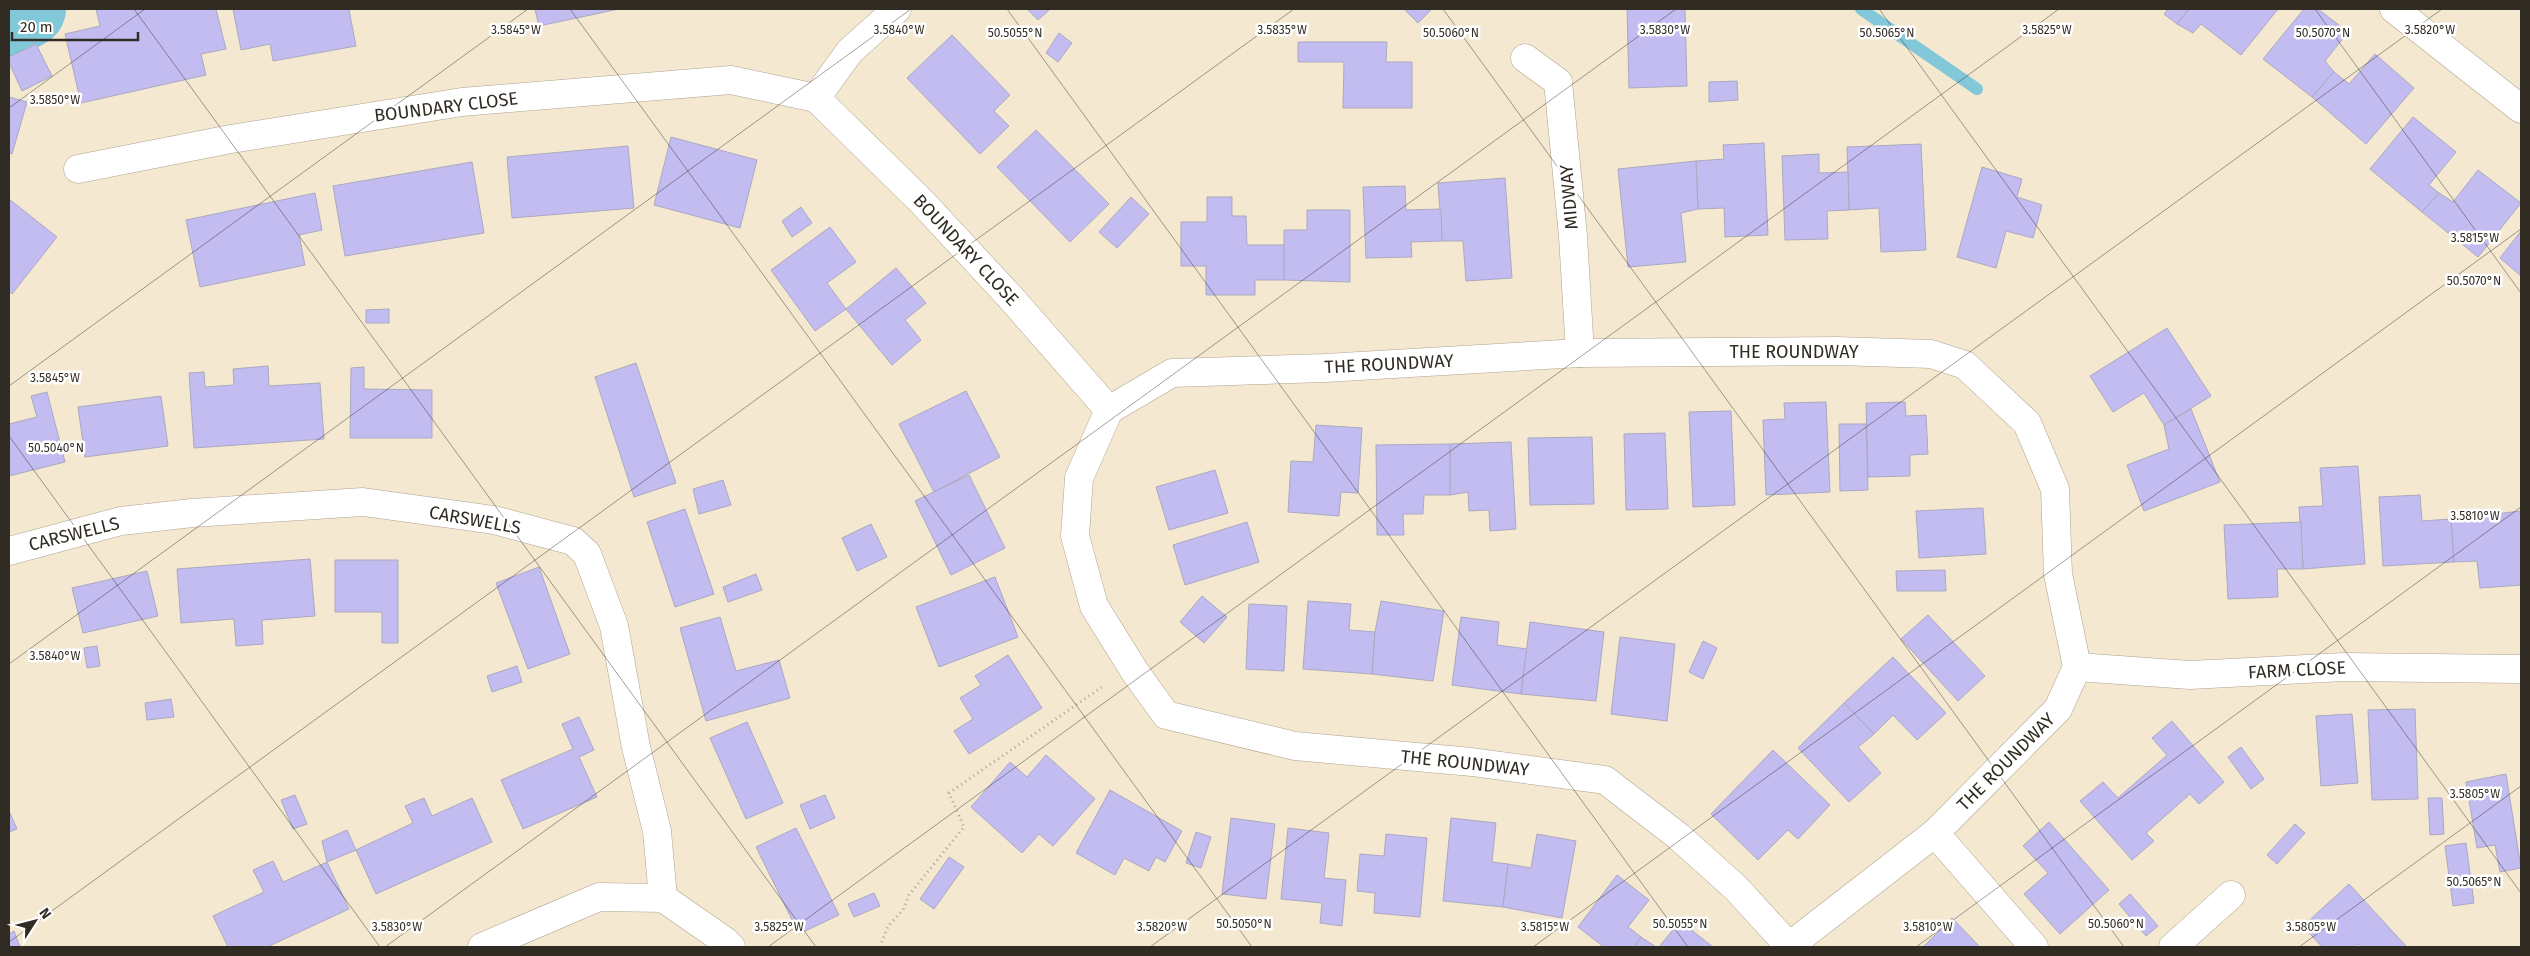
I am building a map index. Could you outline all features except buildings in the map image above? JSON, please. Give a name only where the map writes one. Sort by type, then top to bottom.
[{"type":"street","points":[[816,98],[850,51],[897,9]]},
{"type":"street","points":[[2394,9],[2521,109]]},
{"type":"street","name":"MIDWAY","points":[[1525,58],[1558,82],[1580,353]]},
{"type":"street","name":"BOUNDARY CLOSE","points":[[78,169],[231,140],[462,102],[731,80],[816,98],[928,209],[1011,298],[1109,410]]},
{"type":"street","name":"THE ROUNDWAY","points":[[1837,351],[1931,354],[1965,365],[2027,424],[2055,489],[2058,574],[2077,667],[2058,709],[1935,833],[1789,946],[1736,888],[1678,836],[1604,780],[1472,762],[1286,744],[1166,715],[1134,672],[1094,606],[1075,536],[1079,478],[1109,410],[1172,373],[1325,368],[1580,353],[1837,351]]},
{"type":"street","name":"CARSWELLS","points":[[9,551],[121,521],[192,513],[363,502],[494,520],[573,541],[587,554],[614,626],[636,747],[657,831],[663,898]]},
{"type":"street","name":"FARM CLOSE","points":[[2077,667],[2190,676],[2344,667],[2518,668]]},
{"type":"street","points":[[1935,833],[2034,947]]},
{"type":"street","points":[[2173,947],[2231,895]]},
{"type":"street","points":[[482,947],[599,897],[663,898],[731,947]]},
{"type":"path","points":[[880,947],[888,926],[903,910],[909,895],[964,827],[949,793],[1111,681],[1134,672]]},
{"type":"waterway","points":[[9,20],[28,9]]},
{"type":"waterway","points":[[1861,9],[1977,89]]}]
